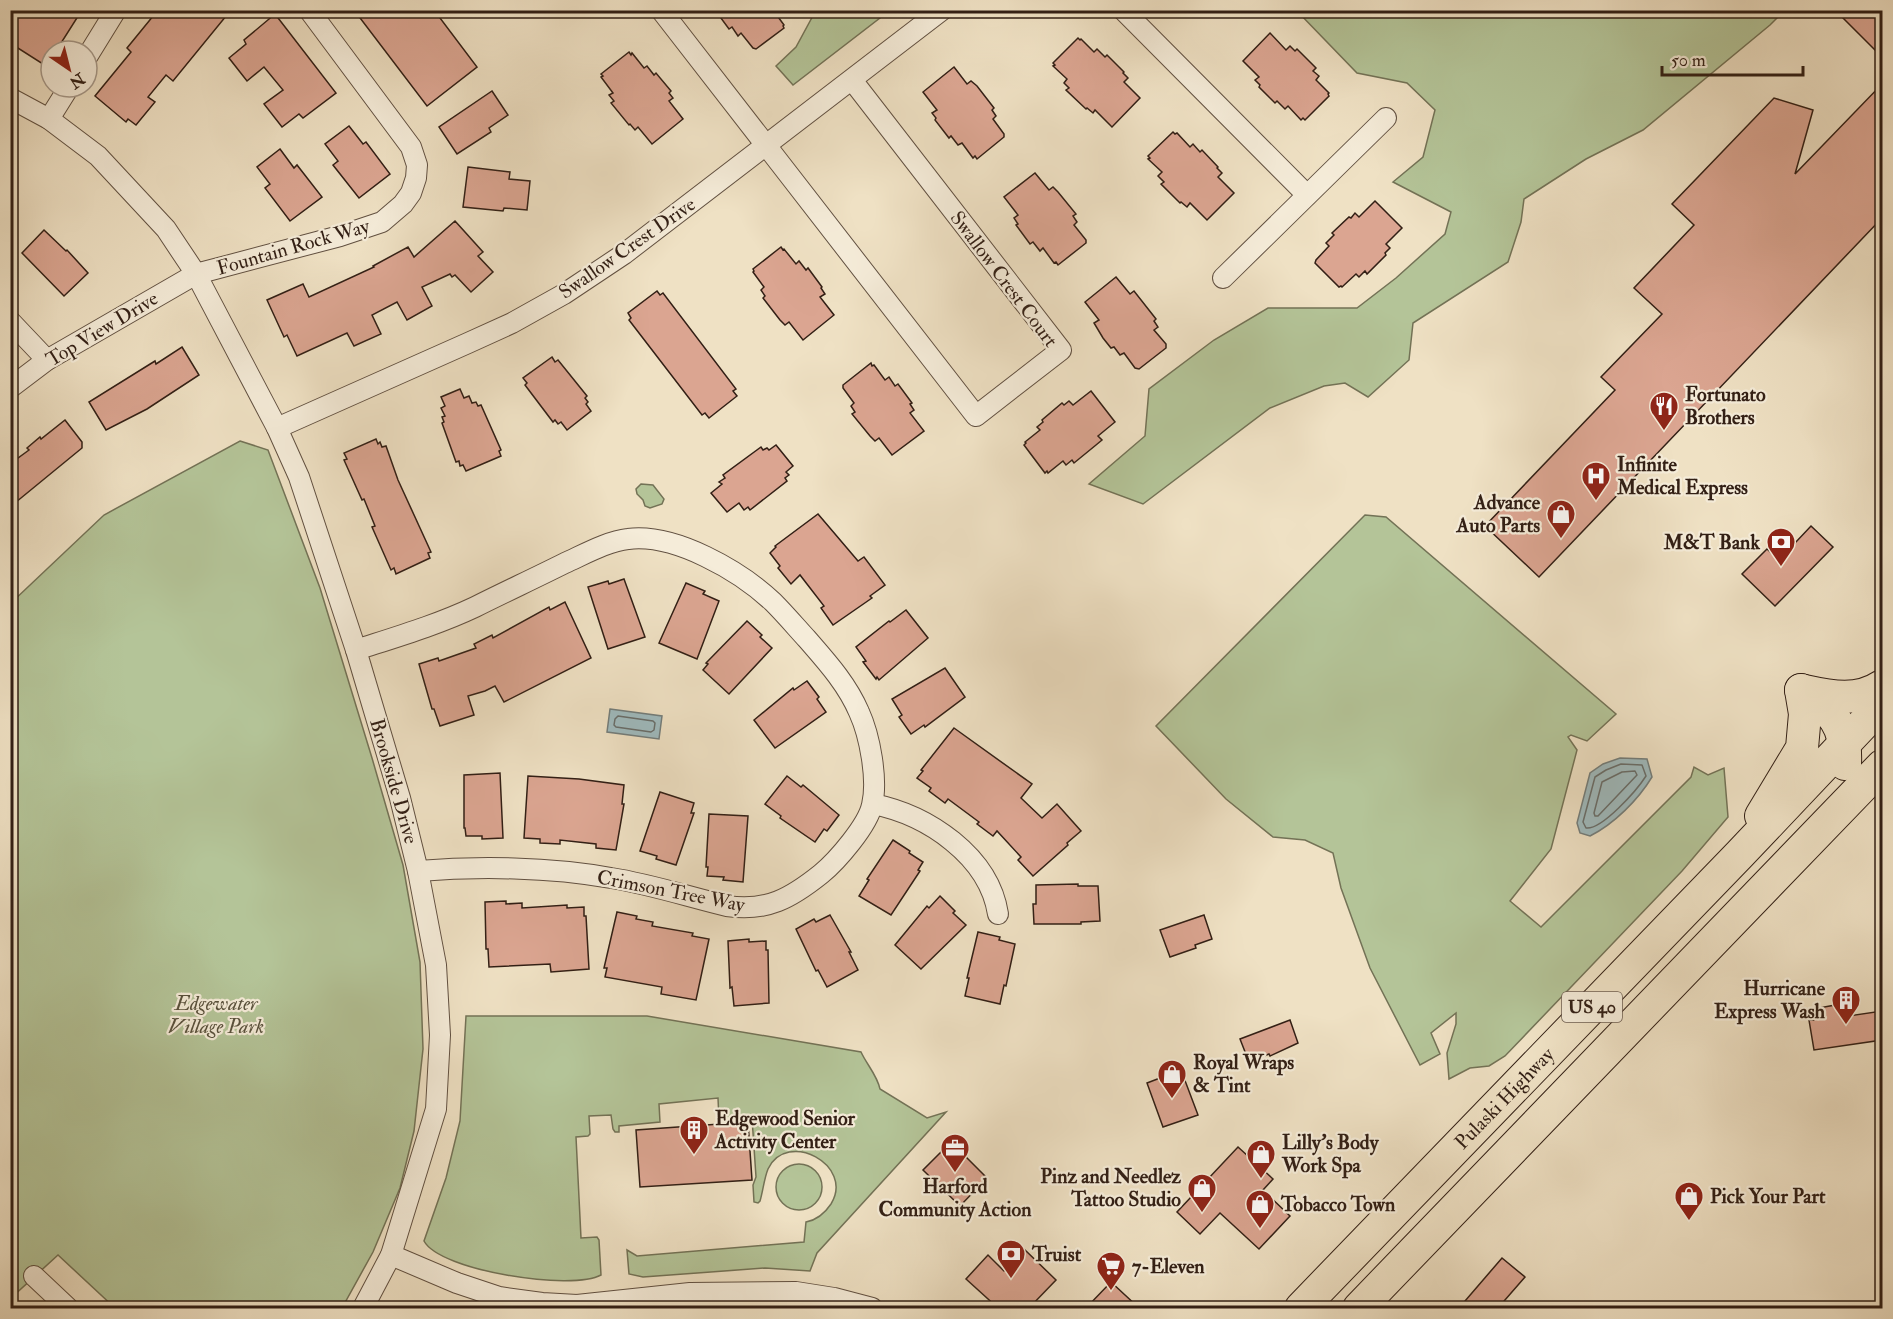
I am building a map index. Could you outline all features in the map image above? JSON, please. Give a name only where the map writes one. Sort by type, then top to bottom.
[{"type":"highway","points":[[1801,690],[1828,697],[1850,698],[1873,693],[1882,686]]},
{"type":"highway","points":[[1799,851],[1837,790],[1844,771],[1845,744],[1832,713],[1818,700],[1801,690]]},
{"type":"highway","points":[[1740,854],[1802,748],[1805,714],[1801,690]]},
{"type":"highway","name":"Pulaski Highway","points":[[1301,1308],[1882,704]]},
{"type":"highway","points":[[1876,772],[1882,732]]},
{"type":"highway","name":"US 40","points":[[1359,1308],[1876,772]]},
{"type":"street","points":[[98,39],[116,10]]},
{"type":"street","name":"Fountain Rock Way","points":[[196,274],[340,236],[381,222],[403,204],[411,193],[417,165],[411,147],[309,10]]},
{"type":"street","points":[[661,10],[767,146]]},
{"type":"street","name":"Swallow Crest Drive","points":[[277,428],[477,339],[564,294],[624,254],[942,10]]},
{"type":"street","points":[[1123,10],[1307,195]]},
{"type":"street","name":"Swallow Crest Court","points":[[767,146],[976,416],[1061,350],[852,80]]},
{"type":"street","name":"Brookside Drive","points":[[10,98],[49,119],[98,156],[126,183],[166,229],[196,274],[277,428],[299,477],[356,650],[400,798],[418,871],[436,965],[440,1035],[436,1109],[391,1255],[363,1308]]},
{"type":"street","points":[[49,119],[62,99]]},
{"type":"street","points":[[1222,278],[1386,118]]},
{"type":"street","name":"Top View Drive","points":[[10,388],[47,360],[196,274]]},
{"type":"street","points":[[10,321],[47,360]]},
{"type":"street","name":"Crimson Tree Way","points":[[356,650],[434,624],[472,608],[591,551],[627,539],[660,540],[706,555],[772,602],[844,683],[860,713],[865,729],[874,773],[873,804],[869,816],[831,866],[792,896],[769,905],[745,909],[610,878],[555,872],[466,868],[418,871]]},
{"type":"street","points":[[873,804],[906,813],[958,845],[975,862],[985,879],[995,897],[998,914]]},
{"type":"street","points":[[391,1255],[457,1283],[499,1297],[542,1303],[577,1305],[690,1293],[796,1292],[834,1298],[872,1308]]},
{"type":"street","points":[[34,1276],[68,1308]]},
{"type":"green space","points":[[1495,10],[1784,11],[1643,130],[1586,159],[1524,199],[1521,222],[1508,262],[1413,323],[1409,360],[1368,397],[1345,383],[1324,386],[1270,408],[1143,504],[1089,484],[1145,436],[1149,389],[1214,340],[1268,308],[1357,308],[1396,278],[1445,234],[1451,212],[1393,182],[1423,157],[1435,110],[1407,83],[1357,73],[1297,11],[1413,11],[1465,15]]},
{"type":"green space","points":[[889,11],[793,85],[776,66],[796,47],[815,12]]},
{"type":"green space","name":"Edgewater Village Park","points":[[240,441],[268,450],[320,588],[403,865],[420,962],[423,1049],[414,1131],[400,1188],[373,1252],[342,1308],[115,1308],[58,1255],[11,1298],[11,603],[104,515]]},
{"type":"green space","points":[[641,484],[653,485],[664,499],[662,504],[650,508],[645,506],[636,489]]},
{"type":"green space","points":[[1365,515],[1386,517],[1616,714],[1587,741],[1571,735],[1568,737],[1577,750],[1551,849],[1510,901],[1541,927],[1691,777],[1694,767],[1708,775],[1724,768],[1728,817],[1682,871],[1505,1056],[1489,1066],[1470,1068],[1449,1079],[1447,1053],[1456,1024],[1456,1013],[1431,1033],[1440,1054],[1420,1065],[1370,968],[1341,888],[1333,853],[1305,840],[1273,837],[1226,799],[1156,726]]},
{"type":"green space","points":[[466,1016],[647,1016],[861,1052],[877,1079],[880,1089],[927,1118],[946,1112],[817,1253],[810,1271],[765,1268],[643,1277],[629,1274],[627,1250],[637,1256],[804,1242],[806,1222],[820,1216],[831,1204],[836,1190],[834,1176],[827,1165],[816,1157],[803,1152],[789,1152],[777,1157],[768,1169],[760,1201],[754,1202],[753,1185],[756,1177],[752,1118],[719,1120],[718,1098],[659,1104],[660,1122],[619,1126],[619,1132],[613,1129],[611,1115],[589,1116],[590,1134],[576,1137],[581,1238],[597,1237],[599,1240],[601,1275],[563,1281],[508,1275],[454,1261],[435,1252],[424,1241],[446,1178],[460,1121]]},
{"type":"green space","points":[[799,1164],[815,1171],[822,1187],[815,1203],[799,1210],[783,1203],[776,1187],[783,1171]]},
{"type":"water","points":[[610,709],[662,716],[659,739],[607,732]]},
{"type":"water","points":[[1620,758],[1647,759],[1652,777],[1633,803],[1608,825],[1590,836],[1580,833],[1577,823],[1590,773],[1603,764]]},
{"type":"building","points":[[10,10],[82,10],[64,39],[39,39],[39,62],[10,43]]},
{"type":"building","points":[[158,10],[231,10],[173,81],[166,75],[148,97],[155,102],[136,125],[128,119],[126,122],[99,99],[99,91],[131,52],[127,48]]},
{"type":"building","points":[[354,10],[434,10],[477,67],[427,106]]},
{"type":"building","points":[[715,10],[773,10],[784,28],[756,49],[741,33],[738,36],[732,27],[729,29]]},
{"type":"building","points":[[1835,10],[1882,10],[1882,57]]},
{"type":"building","points":[[275,14],[336,93],[303,118],[299,114],[282,127],[264,104],[283,90],[264,67],[247,81],[229,58],[246,44],[244,40]]},
{"type":"building","points":[[1270,33],[1286,50],[1290,46],[1295,51],[1297,49],[1316,68],[1313,71],[1319,76],[1316,80],[1329,93],[1329,96],[1305,120],[1303,118],[1301,120],[1288,106],[1285,109],[1277,101],[1275,103],[1259,87],[1260,85],[1255,80],[1259,77],[1243,61]]},
{"type":"building","points":[[1078,38],[1094,52],[1097,49],[1105,57],[1107,55],[1124,72],[1128,78],[1124,82],[1140,98],[1112,127],[1095,110],[1093,113],[1086,109],[1066,90],[1069,88],[1064,83],[1067,79],[1053,66],[1055,65],[1053,63]]},
{"type":"building","points":[[629,52],[644,68],[647,66],[654,75],[656,73],[671,91],[669,93],[673,98],[669,101],[683,119],[652,144],[638,127],[635,130],[629,125],[611,103],[614,101],[609,95],[613,93],[601,77],[603,76],[601,74]]},
{"type":"building","points":[[954,67],[967,84],[971,81],[977,86],[994,108],[992,110],[996,116],[993,119],[1004,134],[1004,137],[977,159],[975,156],[973,158],[962,143],[958,145],[951,136],[949,138],[932,113],[937,110],[923,92]]},
{"type":"building","points":[[1882,84],[1882,218],[1539,577],[1485,526],[1615,390],[1601,377],[1662,314],[1634,288],[1694,225],[1672,204],[1774,98],[1813,110],[1795,174]]},
{"type":"building","points":[[492,91],[508,115],[489,128],[491,132],[457,154],[439,127]]},
{"type":"building","points":[[349,126],[363,144],[366,142],[390,174],[359,198],[333,165],[338,161],[325,144]]},
{"type":"building","points":[[1173,132],[1177,133],[1190,147],[1193,144],[1200,152],[1202,150],[1222,173],[1218,177],[1234,193],[1207,220],[1190,203],[1187,207],[1180,203],[1161,184],[1164,182],[1158,176],[1162,172],[1148,159],[1150,158],[1148,156]]},
{"type":"building","points":[[280,149],[294,168],[297,165],[322,197],[290,221],[265,188],[270,184],[257,167]]},
{"type":"building","points":[[468,167],[510,172],[509,179],[530,181],[527,210],[504,208],[503,211],[463,207]]},
{"type":"building","points":[[1035,173],[1049,190],[1053,187],[1058,192],[1076,214],[1073,216],[1077,222],[1074,225],[1086,240],[1086,243],[1058,265],[1043,248],[1040,251],[1033,242],[1030,244],[1016,225],[1018,224],[1014,218],[1018,215],[1004,197]]},
{"type":"building","points":[[1375,201],[1402,228],[1386,244],[1390,248],[1385,253],[1386,255],[1367,274],[1365,271],[1359,277],[1356,274],[1342,287],[1339,287],[1315,263],[1316,260],[1329,246],[1326,243],[1334,235],[1332,233],[1355,213],[1359,217]]},
{"type":"building","points":[[455,221],[483,252],[478,256],[493,272],[471,292],[455,275],[452,277],[450,274],[422,287],[432,306],[407,320],[397,302],[372,315],[381,334],[354,346],[347,333],[297,356],[287,335],[284,337],[267,300],[303,284],[309,297],[374,267],[408,247],[414,257]]},
{"type":"building","points":[[44,230],[88,273],[64,296],[22,253]]},
{"type":"building","points":[[781,247],[796,264],[799,261],[806,270],[808,268],[825,294],[820,297],[834,315],[803,340],[789,322],[785,325],[780,320],[763,298],[765,296],[761,290],[764,287],[753,272],[753,269]]},
{"type":"building","points":[[1116,277],[1130,294],[1134,291],[1156,319],[1154,321],[1158,327],[1154,330],[1166,344],[1166,348],[1139,369],[1135,368],[1124,353],[1120,355],[1114,347],[1111,348],[1094,323],[1099,320],[1085,302]]},
{"type":"building","points":[[657,291],[660,295],[663,293],[736,389],[733,391],[737,396],[709,418],[705,413],[702,415],[629,320],[631,318],[628,313]]},
{"type":"building","points":[[182,347],[199,375],[147,409],[106,430],[89,402]]},
{"type":"building","points":[[552,357],[555,362],[558,360],[587,396],[586,404],[591,411],[567,430],[561,422],[558,424],[555,420],[553,422],[525,385],[527,383],[523,378]]},
{"type":"building","points":[[871,363],[885,380],[889,377],[895,386],[898,384],[912,403],[910,404],[914,410],[910,413],[924,431],[892,455],[879,438],[875,441],[852,414],[855,412],[851,406],[854,403],[843,388],[843,385]]},
{"type":"building","points":[[460,389],[464,398],[469,396],[472,403],[476,402],[478,406],[481,405],[501,450],[499,451],[501,456],[466,471],[463,465],[460,466],[459,461],[456,462],[442,423],[444,422],[442,417],[445,416],[441,408],[445,406],[441,397]]},
{"type":"building","points":[[1091,391],[1115,422],[1098,436],[1102,440],[1074,463],[1072,460],[1066,465],[1063,461],[1045,473],[1024,445],[1025,442],[1040,430],[1037,427],[1043,422],[1042,420],[1062,403],[1064,405],[1069,401],[1073,405]]},
{"type":"building","points":[[65,420],[82,442],[82,448],[10,507],[10,464],[29,450],[27,448],[40,437],[41,439]]},
{"type":"building","points":[[376,439],[382,447],[386,446],[398,480],[431,552],[428,553],[430,558],[396,574],[394,568],[391,570],[372,527],[375,526],[364,499],[362,500],[344,460],[347,459],[344,453]]},
{"type":"building","points":[[776,445],[793,466],[786,472],[789,475],[785,478],[787,481],[750,510],[748,507],[744,510],[739,503],[727,512],[711,493],[722,484],[719,482],[725,478],[723,475],[761,447],[763,450],[767,448],[769,450]]},
{"type":"building","points":[[818,514],[858,561],[864,557],[885,585],[870,596],[872,598],[833,625],[821,608],[824,606],[800,575],[791,584],[770,553],[775,546]]},
{"type":"building","name":"M&T Bank","points":[[1811,526],[1833,547],[1775,606],[1742,574],[1767,549],[1779,560]]},
{"type":"building","points":[[624,579],[645,637],[608,649],[588,587]]},
{"type":"building","points":[[686,583],[705,591],[703,594],[719,601],[697,659],[659,643]]},
{"type":"building","points":[[565,602],[591,658],[504,702],[495,686],[468,696],[474,715],[440,726],[434,709],[432,709],[419,664],[438,658],[439,661],[476,648],[474,644],[492,635],[493,638],[549,607],[550,610]]},
{"type":"building","points":[[906,610],[928,638],[879,680],[877,677],[876,679],[863,662],[866,661],[856,647]]},
{"type":"building","points":[[747,621],[772,648],[729,694],[703,670],[708,664],[706,663]]},
{"type":"building","points":[[945,668],[965,697],[925,727],[924,725],[911,734],[899,717],[902,715],[892,699]]},
{"type":"building","points":[[807,681],[819,697],[817,699],[826,712],[775,748],[754,720],[793,688],[794,690]]},
{"type":"building","points":[[954,728],[1032,784],[1021,798],[1042,818],[1057,804],[1081,831],[1033,876],[1018,860],[1021,857],[997,831],[993,836],[977,824],[979,822],[948,799],[945,803],[929,791],[931,788],[917,778]]},
{"type":"building","points":[[500,773],[503,838],[482,839],[482,836],[466,836],[464,775]]},
{"type":"building","points":[[528,776],[624,785],[622,804],[624,804],[616,850],[596,848],[596,844],[560,840],[560,844],[540,843],[540,839],[524,838]]},
{"type":"building","points":[[787,776],[801,787],[803,785],[839,815],[827,831],[824,829],[815,842],[780,818],[781,816],[765,804]]},
{"type":"building","points":[[660,792],[694,803],[691,813],[694,813],[676,865],[640,851]]},
{"type":"building","points":[[709,814],[748,816],[743,882],[723,880],[724,877],[707,876]]},
{"type":"building","points":[[893,840],[923,862],[918,870],[920,871],[891,915],[859,896],[869,880],[867,879]]},
{"type":"building","points":[[1078,884],[1078,886],[1098,886],[1100,921],[1081,922],[1081,924],[1034,924],[1033,904],[1036,904],[1036,885]]},
{"type":"building","points":[[940,896],[966,925],[921,969],[895,945],[927,906],[929,908]]},
{"type":"building","points":[[506,901],[506,904],[522,903],[522,908],[567,905],[567,908],[584,907],[589,969],[551,972],[550,964],[489,967],[488,949],[486,949],[485,902]]},
{"type":"building","points":[[617,912],[653,922],[652,926],[693,933],[692,936],[709,939],[696,1000],[661,994],[662,987],[605,977],[607,968],[604,968]]},
{"type":"building","points":[[830,915],[851,952],[849,952],[858,970],[827,987],[818,970],[816,971],[796,929],[814,919],[816,922]]},
{"type":"building","points":[[1204,915],[1212,939],[1195,945],[1196,948],[1170,957],[1160,930]]},
{"type":"building","points":[[978,932],[1000,937],[999,940],[1015,944],[1000,1004],[965,996]]},
{"type":"building","points":[[749,939],[749,942],[766,941],[769,1003],[734,1006],[732,987],[730,988],[728,941]]},
{"type":"building","name":"Hurricane Express Wash","points":[[1841,1004],[1842,1017],[1882,1011],[1882,1040],[1814,1050],[1809,1020],[1814,1020],[1813,1009]]},
{"type":"building","points":[[1290,1020],[1298,1043],[1270,1056],[1269,1054],[1249,1062],[1240,1039]]},
{"type":"building","name":"Royal Wraps & Tint","points":[[1181,1070],[1198,1115],[1163,1127],[1147,1083]]},
{"type":"building","name":"Edgewood Senior Activity Center","points":[[748,1122],[752,1180],[640,1187],[636,1130]]},
{"type":"building","name":"Harford Community Action","points":[[951,1142],[987,1178],[960,1206],[923,1170]]},
{"type":"building","points":[[1238,1147],[1273,1179],[1263,1190],[1290,1216],[1259,1249],[1220,1213],[1200,1234],[1177,1212]]},
{"type":"building","name":"Truist","points":[[1024,1249],[1056,1280],[1029,1308],[998,1308],[966,1279],[988,1255],[1004,1271]]},
{"type":"building","points":[[1502,1258],[1525,1277],[1498,1308],[1459,1308]]},
{"type":"building","name":"7-Eleven","points":[[1111,1282],[1139,1308],[1086,1308]]},
{"type":"place","name":"Fortunato Brothers","points":[[1664,432]]},
{"type":"place","name":"Infinite Medical Express","points":[[1596,502]]},
{"type":"place","name":"Advance Auto Parts","points":[[1561,540]]},
{"type":"place","name":"M&T Bank","points":[[1781,568]]},
{"type":"place","name":"Hurricane Express Wash","points":[[1846,1026]]},
{"type":"place","name":"Royal Wraps & Tint","points":[[1172,1100]]},
{"type":"place","name":"Edgewood Senior Activity Center","points":[[694,1156]]},
{"type":"place","name":"Harford Community Action","points":[[955,1174]]},
{"type":"place","name":"Lilly's Body Work Spa","points":[[1261,1180]]},
{"type":"place","name":"Pinz and Needlez Tattoo Studio","points":[[1202,1214]]},
{"type":"place","name":"Pick Your Part","points":[[1689,1222]]},
{"type":"place","name":"Tobacco Town","points":[[1260,1230]]},
{"type":"place","name":"Truist","points":[[1011,1280]]},
{"type":"place","name":"7-Eleven","points":[[1111,1292]]}]
